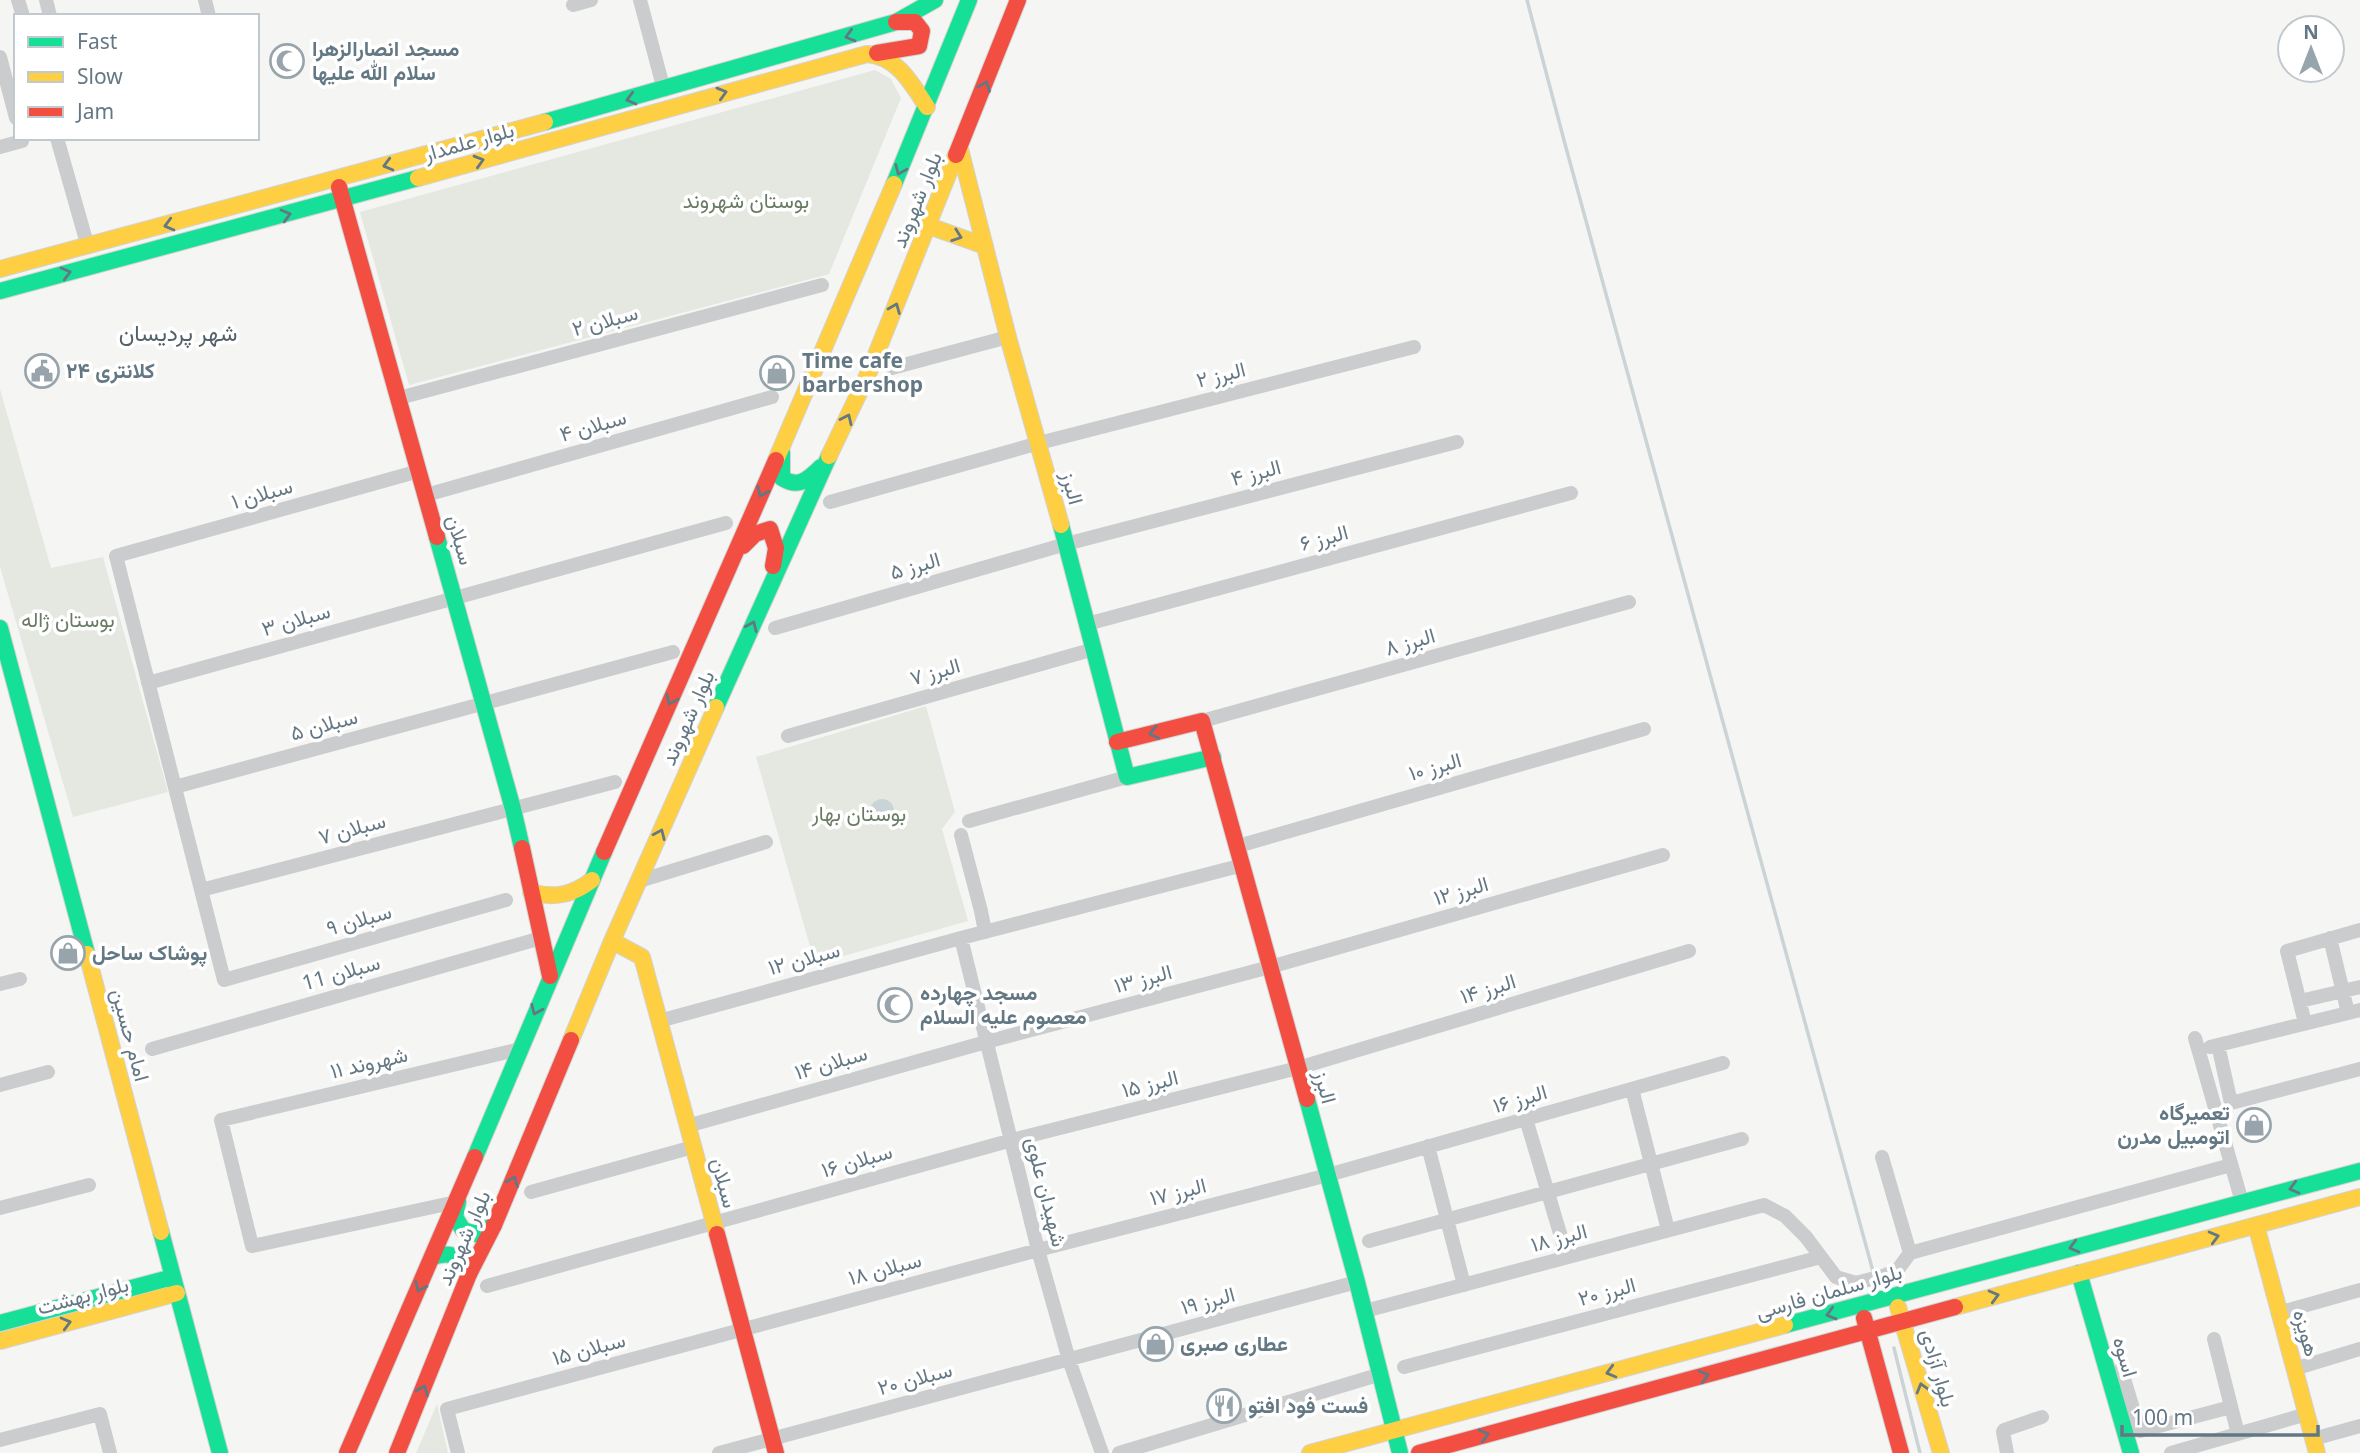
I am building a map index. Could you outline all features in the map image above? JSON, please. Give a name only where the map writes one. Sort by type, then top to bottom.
[{"type":"main road","name":"بلوار علمدار","points":[[0,269],[664,90],[896,22],[935,0]]},
{"type":"main road","name":"بلوار شهروند","points":[[347,1453],[433,1257],[550,976],[732,563],[927,107],[968,0]]},
{"type":"main road","name":"بلوار شهروند","points":[[397,1453],[612,941],[767,592],[869,372],[1018,0]]},
{"type":"main road","name":"بلوار علمدار","points":[[0,291],[851,58],[919,46],[922,31],[915,22],[896,22]]},
{"type":"main road","points":[[877,53],[888,59],[912,85],[927,107]]},
{"type":"main road","name":"البرز","points":[[960,149],[1127,777]]},
{"type":"main road","name":"سبلان","points":[[337,179],[513,809],[550,976]]},
{"type":"main road","points":[[929,226],[985,246]]},
{"type":"main road","points":[[784,440],[782,478],[788,483],[797,486],[804,483],[828,459]]},
{"type":"main road","points":[[732,563],[753,534],[762,529],[770,529],[776,548],[767,592]]},
{"type":"main road","name":"امام حسین","points":[[0,628],[220,1453]]},
{"type":"main road","points":[[1117,742],[1202,721]]},
{"type":"main road","name":"البرز","points":[[1202,721],[1365,1311],[1400,1453]]},
{"type":"main road","points":[[1127,777],[1213,757]]},
{"type":"main road","points":[[531,892],[557,897],[582,889],[592,880]]},
{"type":"main road","name":"سبلان","points":[[612,941],[642,957],[774,1446]]},
{"type":"main road","name":"بلوار سلمان فارسی","points":[[1310,1453],[2360,1171]]},
{"type":"main road","points":[[1419,1453],[2360,1198]]},
{"type":"main road","points":[[457,1199],[455,1217],[463,1230],[476,1234],[494,1225]]},
{"type":"main road","name":"هویزه","points":[[2256,1225],[2315,1446]]},
{"type":"main road","points":[[433,1257],[446,1252],[456,1255],[466,1263],[470,1274]]},
{"type":"main road","name":"اسوه","points":[[2079,1273],[2131,1453]]},
{"type":"main road","points":[[1955,1279],[1962,1304]]},
{"type":"main road","name":"بلوار بهشت","points":[[0,1323],[175,1285]]},
{"type":"main road","name":"بلوار بهشت","points":[[0,1341],[175,1285]]},
{"type":"main road","name":"بلوار آزادی","points":[[1894,1295],[1941,1453]]},
{"type":"main road","points":[[1860,1306],[1901,1453]]},
{"type":"main road","points":[[1795,1324],[1803,1349]]},
{"type":"street","points":[[573,5],[591,0]]},
{"type":"street","points":[[640,0],[664,90]]},
{"type":"street","points":[[0,57],[14,110]]},
{"type":"street","points":[[0,147],[22,140]]},
{"type":"street","points":[[58,140],[88,247]]},
{"type":"street","name":"سبلان ۲","points":[[399,398],[822,285]]},
{"type":"street","points":[[892,368],[1008,337]]},
{"type":"street","name":"البرز ۲","points":[[830,502],[1039,443],[1414,348]]},
{"type":"street","name":"سبلان ۴","points":[[426,495],[772,397]]},
{"type":"street","name":"البرز ۴","points":[[1066,544],[1457,442]]},
{"type":"street","name":"سبلان ۱","points":[[148,683],[116,556],[419,471]]},
{"type":"street","name":"البرز ۶","points":[[1087,624],[1571,493]]},
{"type":"street","name":"سبلان ۳","points":[[148,683],[726,523]]},
{"type":"street","name":"البرز ۵","points":[[775,628],[1066,544]]},
{"type":"street","name":"البرز ۸","points":[[1202,721],[1629,603]]},
{"type":"street","name":"البرز ۷","points":[[788,736],[1094,649]]},
{"type":"street","name":"سبلان ۵","points":[[175,787],[673,652]]},
{"type":"street","points":[[148,683],[201,890]]},
{"type":"street","name":"البرز ۱۰","points":[[1238,846],[1644,729]]},
{"type":"street","points":[[969,821],[1127,777]]},
{"type":"street","name":"سبلان ۷","points":[[201,890],[615,782]]},
{"type":"street","points":[[961,835],[985,932]]},
{"type":"street","points":[[639,881],[766,842]]},
{"type":"street","name":"البرز ۱۲","points":[[1270,967],[1663,855]]},
{"type":"street","name":"سبلان ۱۲","points":[[659,1021],[961,938],[1243,865]]},
{"type":"street","name":"سبلان ۹","points":[[201,890],[224,980],[506,900]]},
{"type":"street","points":[[2305,1023],[2287,951],[2360,930]]},
{"type":"street","name":"سبلان 11","points":[[152,1049],[541,938]]},
{"type":"street","name":"شهیدان علوی","points":[[961,938],[1038,1250],[1069,1360],[1102,1453]]},
{"type":"street","points":[[2242,1202],[2197,1044],[2218,1045],[2354,1011],[2343,991],[2330,938]]},
{"type":"street","name":"البرز ۱۴","points":[[1298,1068],[1689,951]]},
{"type":"street","name":"البرز ۱۳","points":[[986,1042],[1270,967]]},
{"type":"street","points":[[0,984],[20,979]]},
{"type":"street","points":[[2300,1001],[2360,987]]},
{"type":"street","name":"سبلان ۱۴","points":[[687,1126],[986,1042]]},
{"type":"street","points":[[2218,1045],[2231,1103],[2360,1069]]},
{"type":"street","name":"شهروند ۱۱","points":[[457,1199],[252,1246],[221,1120],[520,1049]]},
{"type":"street","name":"البرز ۱۶","points":[[1328,1175],[1723,1063]]},
{"type":"street","name":"البرز ۱۵","points":[[1012,1140],[1298,1068]]},
{"type":"street","points":[[0,1085],[48,1072]]},
{"type":"street","points":[[1632,1089],[1668,1230]]},
{"type":"street","points":[[1526,1119],[1567,1257]]},
{"type":"street","points":[[1369,1241],[1742,1139]]},
{"type":"street","name":"سبلان ۱۶","points":[[487,1286],[1012,1140]]},
{"type":"street","points":[[1428,1146],[1464,1284]]},
{"type":"street","points":[[531,1192],[693,1147]]},
{"type":"street","points":[[1882,1157],[1910,1253]]},
{"type":"street","points":[[1821,1257],[1836,1277],[1856,1283],[1886,1275],[1899,1268],[1910,1253],[2231,1165]]},
{"type":"street","name":"البرز ۱۷","points":[[1038,1250],[1328,1175]]},
{"type":"street","points":[[0,1209],[89,1185]]},
{"type":"street","name":"البرز ۱۸","points":[[1365,1311],[1764,1205],[1785,1216],[1821,1257]]},
{"type":"street","name":"سبلان ۱۸","points":[[742,1329],[1038,1250]]},
{"type":"street","name":"البرز ۲۰","points":[[1404,1367],[1821,1257]]},
{"type":"street","name":"البرز ۱۹","points":[[1069,1360],[1357,1282]]},
{"type":"street","points":[[2278,1313],[2360,1290]]},
{"type":"street","name":"سبلان ۱۵","points":[[458,1453],[447,1409],[742,1329]]},
{"type":"street","points":[[2214,1339],[2238,1434]]},
{"type":"street","points":[[2294,1369],[2360,1349]]},
{"type":"street","name":"سبلان ۲۰","points":[[719,1453],[774,1446],[1069,1360]]},
{"type":"street","points":[[2121,1369],[2140,1431],[2231,1407]]},
{"type":"street","points":[[1119,1453],[1381,1374]]},
{"type":"street","points":[[0,1440],[100,1414],[110,1453]]},
{"type":"street","points":[[2171,1453],[2189,1451],[2307,1414]]},
{"type":"street","points":[[2007,1453],[2004,1430],[2042,1417]]},
{"type":"street","points":[[2315,1446],[2360,1426]]},
{"type":"green space","name":"بوستان شهروند","points":[[875,70],[891,79],[901,98],[829,274],[409,385],[360,212]]},
{"type":"green space","name":"بوستان ژاله","points":[[0,389],[51,568],[103,557],[168,792],[73,817],[0,567]]},
{"type":"green space","name":"بوستان بهار","points":[[926,706],[955,812],[942,829],[968,921],[815,964],[756,757]]},
{"type":"green space","points":[[437,1404],[448,1453],[416,1453]]},
{"type":"shaded area","points":[[882,799],[891,802],[894,811],[891,820],[882,823],[873,820],[870,811],[873,802]]},
{"type":"waterway","points":[[1527,0],[1874,1275]]},
{"type":"waterway","points":[[1894,1348],[1920,1453]]},
{"type":"traffic: fast","points":[[545,122],[896,22],[935,0]]},
{"type":"traffic: fast","points":[[894,184],[969,0]]},
{"type":"traffic: fast","points":[[0,291],[418,178]]},
{"type":"traffic: fast","points":[[782,453],[782,478],[793,483],[803,481],[821,467]]},
{"type":"traffic: fast","points":[[716,707],[829,456]]},
{"type":"traffic: fast","points":[[1061,525],[1127,777],[1213,757]]},
{"type":"traffic: fast","points":[[437,537],[522,848]]},
{"type":"traffic: fast","points":[[0,628],[87,954]]},
{"type":"traffic: fast","points":[[475,1157],[604,852]]},
{"type":"traffic: fast","points":[[1307,1099],[1400,1453]]},
{"type":"traffic: fast","points":[[1785,1325],[2360,1171]]},
{"type":"traffic: fast","points":[[458,1202],[455,1217],[463,1230],[476,1234],[494,1225]]},
{"type":"traffic: fast","points":[[161,1232],[220,1453]]},
{"type":"traffic: fast","points":[[433,1257],[455,1256],[469,1274]]},
{"type":"traffic: fast","points":[[2079,1273],[2131,1453]]},
{"type":"traffic: fast","points":[[0,1323],[173,1277]]},
{"type":"traffic: slow","points":[[418,178],[867,54],[887,60],[903,73],[927,107]]},
{"type":"traffic: slow","points":[[0,269],[545,122]]},
{"type":"traffic: slow","points":[[960,149],[1008,337],[1061,525]]},
{"type":"traffic: slow","points":[[829,456],[869,372],[956,155]]},
{"type":"traffic: slow","points":[[776,460],[894,184]]},
{"type":"traffic: slow","points":[[929,226],[985,246]]},
{"type":"traffic: slow","points":[[571,1040],[716,707]]},
{"type":"traffic: slow","points":[[531,892],[563,894],[592,880]]},
{"type":"traffic: slow","points":[[612,941],[642,957],[717,1234]]},
{"type":"traffic: slow","points":[[87,954],[161,1232]]},
{"type":"traffic: slow","points":[[1955,1307],[2360,1197]]},
{"type":"traffic: slow","points":[[2256,1225],[2317,1453]]},
{"type":"traffic: slow","points":[[0,1341],[177,1293]]},
{"type":"traffic: slow","points":[[1898,1307],[1941,1453]]},
{"type":"traffic: slow","points":[[1310,1453],[1785,1325]]},
{"type":"traffic: jam","points":[[956,155],[1018,0]]},
{"type":"traffic: jam","points":[[877,53],[919,46],[922,31],[915,22],[896,22]]},
{"type":"traffic: jam","points":[[339,187],[437,537]]},
{"type":"traffic: jam","points":[[604,852],[776,460]]},
{"type":"traffic: jam","points":[[743,546],[755,534],[770,529],[776,548],[773,566]]},
{"type":"traffic: jam","points":[[1117,742],[1202,721],[1307,1099]]},
{"type":"traffic: jam","points":[[522,848],[550,976]]},
{"type":"traffic: jam","points":[[397,1453],[469,1274],[494,1225],[571,1040]]},
{"type":"traffic: jam","points":[[347,1453],[475,1157]]},
{"type":"traffic: jam","points":[[717,1234],[776,1453]]},
{"type":"traffic: jam","points":[[1419,1453],[1955,1307]]},
{"type":"traffic: jam","points":[[1864,1318],[1901,1453]]},
{"type":"place","name":"مسجد انصارالزهرا سلام الله علیها","points":[[287,61]]},
{"type":"place","name":"کلانتری ۲۴","points":[[42,371]]},
{"type":"place","name":"Time cafe barbershop","points":[[777,373]]},
{"type":"place","name":"پوشاک ساحل","points":[[68,953]]},
{"type":"place","name":"مسجد چهارده معصوم علیه السلام","points":[[895,1005]]},
{"type":"place","name":"تعمیرگاه اتومبیل مدرن","points":[[2254,1125]]},
{"type":"place","name":"عطاری صبری","points":[[1156,1344]]},
{"type":"place","name":"فست فود افتو","points":[[1224,1406]]},
{"type":"district","name":"شهر پردیسان","points":[[178,333]]}]
